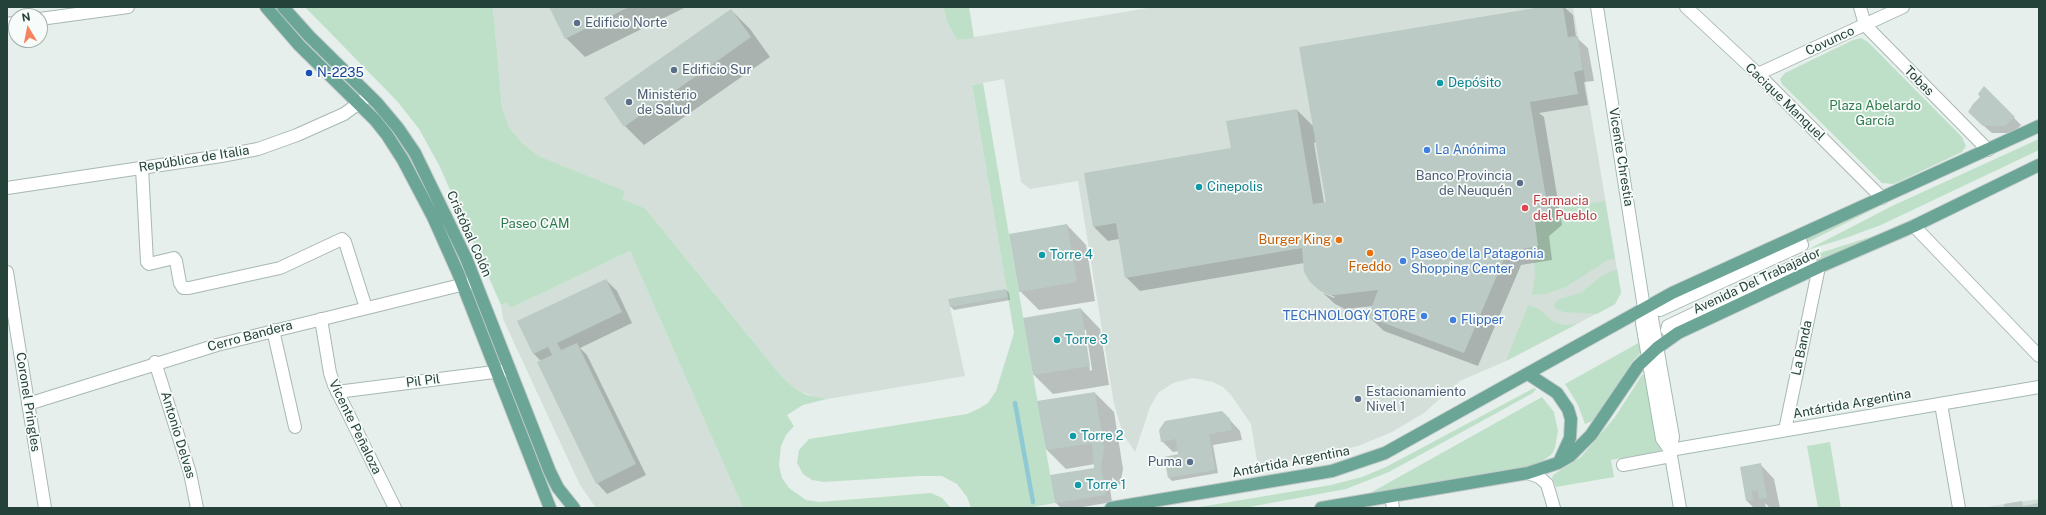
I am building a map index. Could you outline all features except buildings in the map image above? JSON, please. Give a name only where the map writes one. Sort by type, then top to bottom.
[{"type":"main road","name":"Cristóbal Colón","points":[[266,7],[294,39],[384,131],[403,160],[446,244],[550,508]]},
{"type":"main road","name":"Cristóbal Colón","points":[[283,7],[309,36],[370,95],[391,118],[415,153],[458,238],[552,476],[564,497],[574,508]]},
{"type":"main road","name":"Avenida Del Trabajador","points":[[1528,374],[1644,308],[1698,281],[2039,126]]},
{"type":"main road","name":"Avenida Del Trabajador","points":[[1528,473],[1558,463],[1570,456],[1591,435],[1629,378],[1652,352],[1678,333],[1819,267],[1914,226],[2039,166]]},
{"type":"main road","points":[[1528,374],[1554,390],[1564,401],[1568,409],[1571,419],[1570,438],[1558,463]]},
{"type":"main road","name":"Antártida Argentina","points":[[1111,508],[1131,506],[1314,475],[1356,464],[1396,448],[1528,374]]},
{"type":"main road","points":[[1321,508],[1392,502],[1528,473]]},
{"type":"street","points":[[48,18],[128,7]]},
{"type":"street","name":"Vicente Chrestia","points":[[1597,7],[1644,308],[1652,318],[1652,352],[1662,439],[1670,453],[1680,508]]},
{"type":"street","name":"Cacique Manquel","points":[[1686,7],[1758,74],[1882,198]]},
{"type":"street","name":"Tobas","points":[[1860,7],[1865,25],[1988,150]]},
{"type":"street","name":"Covunco","points":[[1758,74],[1903,7]]},
{"type":"street","name":"República de Italia","points":[[7,188],[258,149],[297,135],[344,114],[370,95]]},
{"type":"street","points":[[142,168],[147,262],[150,264],[174,258],[176,261],[180,283],[183,288],[189,288],[280,268],[342,239],[345,242],[366,308]]},
{"type":"street","points":[[1914,226],[2039,356]]},
{"type":"street","points":[[1799,239],[1802,245],[1660,310],[1656,309],[1657,305],[1799,239]]},
{"type":"street","points":[[1809,258],[1812,265],[1670,332],[1667,330],[1668,326],[1809,258]]},
{"type":"street","name":"La Banda","points":[[1785,430],[1819,267]]},
{"type":"street","name":"Coronel Pringles","points":[[7,272],[45,508]]},
{"type":"street","name":"Cerro Bandera","points":[[28,404],[156,362],[272,330],[476,282]]},
{"type":"street","name":"Vicente Peñaloza","points":[[321,319],[330,373],[337,392],[395,508]]},
{"type":"street","points":[[272,330],[295,427]]},
{"type":"street","name":"Antonio Delvas","points":[[156,362],[190,473],[197,508]]},
{"type":"street","name":"Pil Pil","points":[[337,392],[510,370]]},
{"type":"street","name":"Antártida Argentina","points":[[1623,465],[1670,453],[1785,430],[2039,387]]},
{"type":"street","points":[[1941,404],[1959,508]]},
{"type":"street","points":[[1528,473],[1539,477],[1547,484],[1554,508]]},
{"type":"shaded area","points":[[493,7],[943,7],[948,24],[957,40],[1154,7],[1573,7],[1621,293],[1615,304],[1506,361],[1460,381],[1424,413],[1392,432],[1358,446],[1322,455],[1261,465],[1257,461],[1251,424],[1231,395],[1223,387],[1213,382],[1193,378],[1173,383],[1158,393],[1150,407],[1135,452],[1123,434],[1114,404],[1078,181],[1030,189],[1021,182],[1004,79],[972,85],[1008,297],[950,307],[965,376],[827,399],[817,398],[797,390],[782,377],[645,208],[621,199],[624,191],[539,156],[522,143],[509,127],[502,107]]},
{"type":"shaded area","points":[[630,251],[743,508],[596,508],[580,485],[503,319],[501,305],[506,303],[511,308]]},
{"type":"shaded area","points":[[2039,499],[2039,508],[1982,508],[2004,504]]},
{"type":"green space","name":"Paseo CAM","points":[[305,7],[493,7],[502,107],[509,127],[522,143],[539,156],[625,191],[622,199],[645,208],[782,377],[797,390],[807,395],[827,399],[803,405],[787,415],[794,426],[786,435],[781,446],[779,465],[782,478],[789,488],[806,500],[820,502],[931,493],[942,498],[951,508],[743,508],[630,251],[511,308],[506,303],[501,305],[439,165],[419,129],[397,101]]},
{"type":"green space","points":[[943,7],[969,7],[974,38],[957,40],[948,24]]},
{"type":"green space","name":"Plaza Abelardo García","points":[[1861,38],[1868,42],[1962,137],[1966,146],[1962,152],[1894,184],[1882,183],[1782,84],[1780,79],[1785,73],[1853,40]]},
{"type":"green space","points":[[983,83],[1055,503],[1027,508],[971,508],[967,497],[957,484],[942,476],[824,482],[812,480],[803,474],[797,463],[799,450],[809,439],[967,414],[988,403],[996,391],[1014,333],[972,85]]},
{"type":"green space","points":[[2039,139],[2039,150],[1881,225],[1807,250],[1892,206]]},
{"type":"green space","points":[[1896,198],[1802,245],[1799,239]]},
{"type":"green space","points":[[1605,201],[1615,258],[1606,261],[1566,287],[1546,294],[1532,295],[1535,275],[1533,247],[1538,246],[1535,222],[1548,210]]},
{"type":"green space","points":[[1886,232],[1812,265],[1809,259],[1823,252]]},
{"type":"green space","points":[[1617,269],[1621,293],[1615,304],[1597,314],[1563,312],[1555,308],[1554,306],[1557,300],[1582,292],[1601,276]]},
{"type":"green space","points":[[1528,305],[1539,309],[1554,322],[1564,325],[1577,324],[1506,361]]},
{"type":"green space","points":[[1642,341],[1645,348],[1632,362],[1608,401],[1592,421],[1585,424],[1578,405],[1565,384]]},
{"type":"green space","points":[[1642,375],[1647,375],[1649,379],[1661,451],[1611,460],[1614,477],[1556,487],[1552,478],[1553,475],[1581,457],[1615,417]]},
{"type":"green space","points":[[1534,388],[1536,389],[1533,393],[1389,472],[1346,489],[1244,508],[1194,508],[1331,485],[1362,477],[1386,467]]},
{"type":"green space","points":[[1542,397],[1554,412],[1558,431],[1555,448],[1552,454],[1541,462],[1527,467],[1363,497]]},
{"type":"green space","points":[[1830,442],[1841,508],[1818,508],[1807,446]]},
{"type":"waterway","points":[[1015,403],[1033,502]]},
{"type":"place","name":"Edificio Norte","points":[[577,23]]},
{"type":"place","name":"Edificio Sur","points":[[674,70]]},
{"type":"place","name":"N-2235","points":[[309,73]]},
{"type":"place","name":"Depósito","points":[[1440,83]]},
{"type":"place","name":"Ministerio de Salud","points":[[629,102]]},
{"type":"place","name":"La Anónima","points":[[1427,150]]},
{"type":"place","name":"Banco Provincia de Neuquén","points":[[1520,183]]},
{"type":"place","name":"Cinepolis","points":[[1199,187]]},
{"type":"place","name":"Farmacia del Pueblo","points":[[1525,208]]},
{"type":"place","name":"Burger King","points":[[1339,240]]},
{"type":"place","name":"Freddo","points":[[1370,253]]},
{"type":"place","name":"Torre 4","points":[[1042,255]]},
{"type":"place","name":"Paseo de la Patagonia Shopping Center","points":[[1403,261]]},
{"type":"place","name":"TECHNOLOGY STORE","points":[[1424,316]]},
{"type":"place","name":"Flipper","points":[[1453,320]]},
{"type":"place","name":"Torre 3","points":[[1057,340]]},
{"type":"place","name":"Estacionamiento Nivel 1","points":[[1358,399]]},
{"type":"place","name":"Torre 2","points":[[1073,436]]},
{"type":"place","name":"Puma","points":[[1190,462]]},
{"type":"place","name":"Torre 1","points":[[1078,485]]}]
